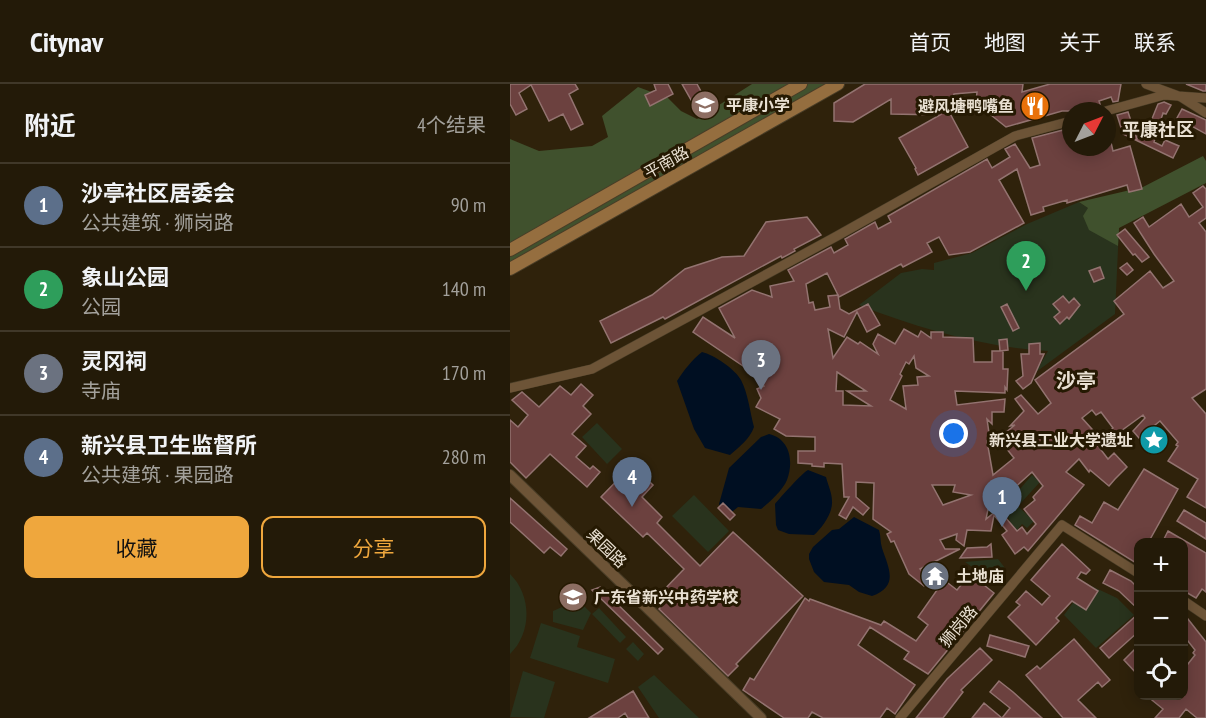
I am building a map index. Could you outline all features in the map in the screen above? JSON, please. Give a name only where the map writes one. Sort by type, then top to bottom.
[{"type":"main road","name":"平南路","points":[[510,250],[801,84]]},
{"type":"main road","name":"平南路","points":[[510,269],[838,84]]},
{"type":"street","points":[[1146,84],[1181,97],[1206,113]]},
{"type":"street","points":[[1116,109],[1164,96],[1206,98]]},
{"type":"street","points":[[510,388],[592,369],[1015,136],[1062,123]]},
{"type":"street","name":"果园路","points":[[510,475],[761,718]]},
{"type":"street","name":"狮岗路","points":[[900,718],[1062,525],[1134,570]]},
{"type":"street","points":[[1188,605],[1206,616]]},
{"type":"green space","points":[[752,84],[834,84],[510,269],[510,139],[539,151],[592,146],[608,137],[602,116],[638,87],[668,98],[681,111],[697,119]]},
{"type":"green space","points":[[1203,156],[1206,161],[1206,183],[1119,228],[1118,246],[1089,230],[1083,216],[1088,208],[1079,202],[1143,187]]},
{"type":"green space","points":[[1079,202],[1119,228],[1115,314],[1036,372],[1048,351],[1000,346],[952,336],[859,305],[901,273],[922,269],[934,270],[934,263],[972,253],[1027,224]]},
{"type":"green space","points":[[597,423],[622,449],[607,464],[582,437]]},
{"type":"green space","points":[[1032,475],[1040,482],[1020,504],[1012,498]]},
{"type":"green space","points":[[694,495],[729,531],[708,552],[672,516]]},
{"type":"green space","points":[[1011,500],[1034,521],[1027,528],[1022,524],[1014,534],[1005,507]]},
{"type":"green space","points":[[998,559],[1005,568],[996,584],[965,562]]},
{"type":"green space","points":[[510,574],[522,592],[526,614],[522,636],[510,654]]},
{"type":"green space","points":[[1087,584],[1117,598],[1134,615],[1096,648],[1064,615]]},
{"type":"green space","points":[[578,600],[591,613],[583,630],[553,622],[553,611]]},
{"type":"green space","points":[[599,608],[626,637],[620,643],[592,614]]},
{"type":"green space","points":[[541,623],[580,636],[577,647],[615,659],[608,683],[530,658]]},
{"type":"green space","points":[[633,642],[644,654],[638,661],[626,649]]},
{"type":"green space","points":[[523,671],[555,682],[544,718],[510,717]]},
{"type":"green space","points":[[654,675],[699,718],[659,718],[638,687]]},
{"type":"water","points":[[702,352],[718,359],[734,371],[741,380],[747,397],[754,427],[747,439],[730,455],[705,448],[694,429],[677,381],[688,365]]},
{"type":"water","points":[[769,434],[782,441],[790,458],[789,473],[785,484],[761,509],[738,507],[728,515],[719,504],[729,468],[761,437]]},
{"type":"water","points":[[808,470],[826,477],[832,498],[829,515],[814,535],[789,534],[778,530],[775,504]]},
{"type":"water","points":[[854,517],[879,530],[881,546],[889,570],[889,582],[886,587],[872,596],[859,592],[849,585],[824,582],[814,572],[809,559],[813,547],[832,530],[839,529]]},
{"type":"building","points":[[510,84],[575,84],[578,89],[569,94],[583,124],[571,130],[563,114],[549,121],[531,85],[519,93],[527,109],[516,115],[510,104]]},
{"type":"building","points":[[654,84],[668,84],[673,94],[650,106],[645,95],[656,90]]},
{"type":"building","points":[[682,84],[697,84],[710,108],[699,114]]},
{"type":"building","points":[[865,84],[1023,84],[1022,92],[1050,84],[1121,84],[1118,101],[1113,102],[1111,97],[1099,102],[1062,102],[1062,111],[1006,127],[976,103],[977,92],[954,94],[951,104],[946,106],[968,147],[918,175],[899,138],[940,115],[891,114],[891,99],[853,122],[834,121],[834,103]]},
{"type":"building","points":[[1186,84],[1206,84],[1206,91],[1203,91]]},
{"type":"building","points":[[1164,102],[1171,105],[1166,114],[1163,113],[1154,142],[1162,146],[1165,140],[1179,146],[1173,158],[1123,134],[1117,115],[1128,112],[1137,139],[1142,128],[1147,131],[1158,104]]},
{"type":"building","points":[[1182,109],[1206,120],[1206,134],[1177,118]]},
{"type":"building","points":[[1062,130],[1062,156],[1116,156],[1116,150],[1130,146],[1142,189],[1129,192],[1127,185],[1067,203],[1067,200],[1043,207],[1044,211],[1031,215],[1017,169],[999,180],[1024,223],[970,252],[949,255],[939,237],[927,243],[932,252],[903,267],[901,264],[839,297],[838,295],[840,309],[849,314],[868,304],[880,325],[867,332],[857,312],[844,337],[828,329],[833,358],[847,337],[858,344],[860,342],[878,354],[873,344],[878,334],[895,344],[904,329],[918,337],[921,331],[931,338],[931,332],[943,332],[943,337],[973,338],[974,362],[992,362],[992,351],[1003,351],[1003,369],[1008,369],[1005,393],[955,391],[957,405],[1005,399],[1004,412],[992,412],[992,424],[987,419],[990,440],[987,441],[993,475],[1014,458],[1006,448],[1009,446],[1001,436],[1015,425],[1010,426],[1024,411],[1015,399],[1021,395],[1038,414],[1051,403],[1035,380],[1124,314],[1114,301],[1150,271],[1163,288],[1174,281],[1134,223],[1143,217],[1149,227],[1181,204],[1189,217],[1203,207],[1193,193],[1203,186],[1206,189],[1206,218],[1199,223],[1206,232],[1206,389],[1192,398],[1206,414],[1206,508],[1187,497],[1198,479],[1168,461],[1178,446],[1176,445],[1178,442],[1160,421],[1139,438],[1133,431],[1145,418],[1143,415],[1114,436],[1110,431],[1113,428],[1101,412],[1096,415],[1092,410],[1082,418],[1100,438],[1095,442],[1108,459],[1114,453],[1127,467],[1109,486],[1090,470],[1089,472],[1079,459],[1066,472],[1084,485],[1028,551],[1024,547],[1015,554],[1002,535],[1007,531],[994,515],[991,531],[967,530],[964,546],[956,540],[957,534],[940,540],[945,549],[960,549],[920,569],[930,578],[924,586],[909,574],[894,541],[891,542],[887,534],[891,532],[873,519],[874,483],[856,482],[856,497],[869,508],[863,515],[853,507],[846,519],[839,515],[849,497],[844,497],[842,464],[824,463],[824,467],[798,463],[798,451],[815,451],[815,437],[786,436],[774,429],[780,419],[756,407],[761,398],[757,389],[764,386],[758,374],[769,367],[751,360],[746,368],[693,332],[703,317],[735,338],[719,308],[752,290],[772,297],[770,286],[794,281],[788,270],[831,247],[834,253],[848,245],[845,239],[875,222],[878,229],[891,222],[888,216],[987,159],[992,168],[1010,157],[1005,149],[1015,144],[1030,168],[1040,165],[1032,138]],"holes":[[[827,273],[838,295],[828,296],[830,307],[815,310],[813,302],[809,303],[806,284]],[[914,356],[916,368],[929,376],[917,377],[918,385],[903,386],[906,409],[890,400],[906,362],[909,364]],[[837,372],[866,391],[847,391],[871,406],[843,405],[843,391],[836,391]],[[1032,472],[1043,486],[1033,497],[1035,500],[1024,509],[1036,524],[1027,534],[1022,527],[1017,531],[1005,517],[1008,515],[1001,507],[986,519],[993,485],[1006,501],[1012,496],[1009,493]],[[932,485],[955,485],[953,492],[971,495],[943,505]]]},
{"type":"building","points":[[807,217],[821,235],[665,319],[663,317],[611,343],[600,321],[652,295],[685,269],[722,257],[744,256],[766,222]]},
{"type":"building","points":[[1125,229],[1149,257],[1142,262],[1135,254],[1133,255],[1117,235]]},
{"type":"building","points":[[1127,263],[1133,270],[1127,275],[1120,268]]},
{"type":"building","points":[[1100,267],[1104,278],[1094,282],[1089,271]]},
{"type":"building","points":[[1063,296],[1069,303],[1074,298],[1080,305],[1069,319],[1067,317],[1060,324],[1054,317],[1060,312],[1053,304]]},
{"type":"building","points":[[1007,304],[1019,328],[1013,331],[1001,307]]},
{"type":"building","points":[[1007,339],[1008,350],[1000,351],[999,340]]},
{"type":"building","points":[[1040,343],[1040,354],[1044,354],[1031,383],[1023,389],[1016,381],[1023,376],[1021,354],[1029,354],[1029,344]]},
{"type":"building","points":[[581,384],[593,395],[583,406],[591,414],[572,434],[586,446],[576,457],[590,469],[593,466],[600,472],[587,487],[550,454],[526,478],[510,462],[510,420],[518,427],[528,415],[512,400],[522,392],[539,407],[560,386],[571,395]]},
{"type":"building","points":[[632,465],[653,485],[642,497],[662,517],[657,523],[700,566],[733,532],[803,596],[736,664],[738,666],[728,676],[659,609],[668,599],[661,593],[684,569],[647,533],[643,537],[601,497]]},
{"type":"building","points":[[1144,469],[1178,489],[1151,538],[1134,538],[1134,562],[1075,525],[1080,516],[1092,523],[1104,502],[1118,510]]},
{"type":"building","points":[[510,498],[567,549],[561,556],[550,547],[544,553],[510,522]]},
{"type":"building","points":[[723,503],[735,515],[730,520],[718,508]]},
{"type":"building","points":[[1184,510],[1206,523],[1206,539],[1177,521]]},
{"type":"building","points":[[1168,531],[1180,538],[1164,538]]},
{"type":"building","points":[[1188,543],[1206,553],[1206,592],[1202,589],[1196,598],[1188,593]]},
{"type":"building","points":[[991,544],[992,557],[960,558],[967,548],[987,547]]},
{"type":"building","points":[[1062,544],[1090,570],[1086,574],[1081,572],[1077,578],[1098,591],[1086,610],[1072,601],[1056,618],[1059,621],[1036,645],[1008,617],[1020,605],[1016,602],[1026,591],[1042,605],[1050,596],[1031,580]]},
{"type":"building","points":[[1110,570],[1131,581],[1134,584],[1134,605],[1119,591],[1103,583]]},
{"type":"building","points":[[970,574],[994,593],[928,674],[904,659],[909,652],[870,627],[858,645],[915,685],[895,714],[887,708],[880,718],[823,718],[812,712],[808,718],[784,718],[743,690],[750,678],[754,680],[805,598],[881,625],[884,621],[916,641],[928,625],[918,617],[944,580],[957,590]]},
{"type":"building","points":[[600,587],[663,649],[658,654],[592,590]]},
{"type":"building","points":[[1134,618],[1134,636],[1109,658],[1100,648]]},
{"type":"building","points":[[1188,619],[1206,642],[1206,718],[1197,718],[1186,709],[1179,718],[1155,718],[1163,709],[1152,700],[1188,700],[1188,664],[1195,655],[1193,653],[1195,650],[1188,641]]},
{"type":"building","points":[[990,635],[1029,646],[1025,657],[987,646]]},
{"type":"building","points":[[1074,639],[1110,680],[1102,687],[1098,682],[1078,700],[1096,718],[1063,718],[1026,675],[1037,666],[1040,669]]},
{"type":"building","points":[[980,648],[992,660],[961,690],[963,692],[943,718],[916,718],[947,679]]},
{"type":"building","points":[[1134,650],[1134,671],[1124,660]]},
{"type":"building","points":[[999,681],[1042,718],[1002,718],[1010,708],[990,692]]},
{"type":"building","points":[[633,691],[649,718],[628,718],[625,713],[618,718],[589,718]]},
{"type":"building","points":[[984,703],[1002,718],[972,718]]},
{"type":"place","name":"平康小学","points":[[705,105]]},
{"type":"place","name":"避风塘鸭嘴鱼","points":[[1035,106]]},
{"type":"place","name":"象山公园","points":[[1026,291]]},
{"type":"place","name":"灵冈祠","points":[[761,390]]},
{"type":"place","name":"新兴县工业大学遗址","points":[[1154,440]]},
{"type":"place","name":"新兴县卫生监督所","points":[[632,507]]},
{"type":"place","name":"沙亭社区居委会","points":[[1002,527]]},
{"type":"place","name":"土地庙","points":[[935,576]]},
{"type":"place","name":"广东省新兴中药学校","points":[[573,597]]},
{"type":"district","name":"平康社区","points":[[1158,130]]},
{"type":"district","name":"沙亭","points":[[1076,381]]}]
